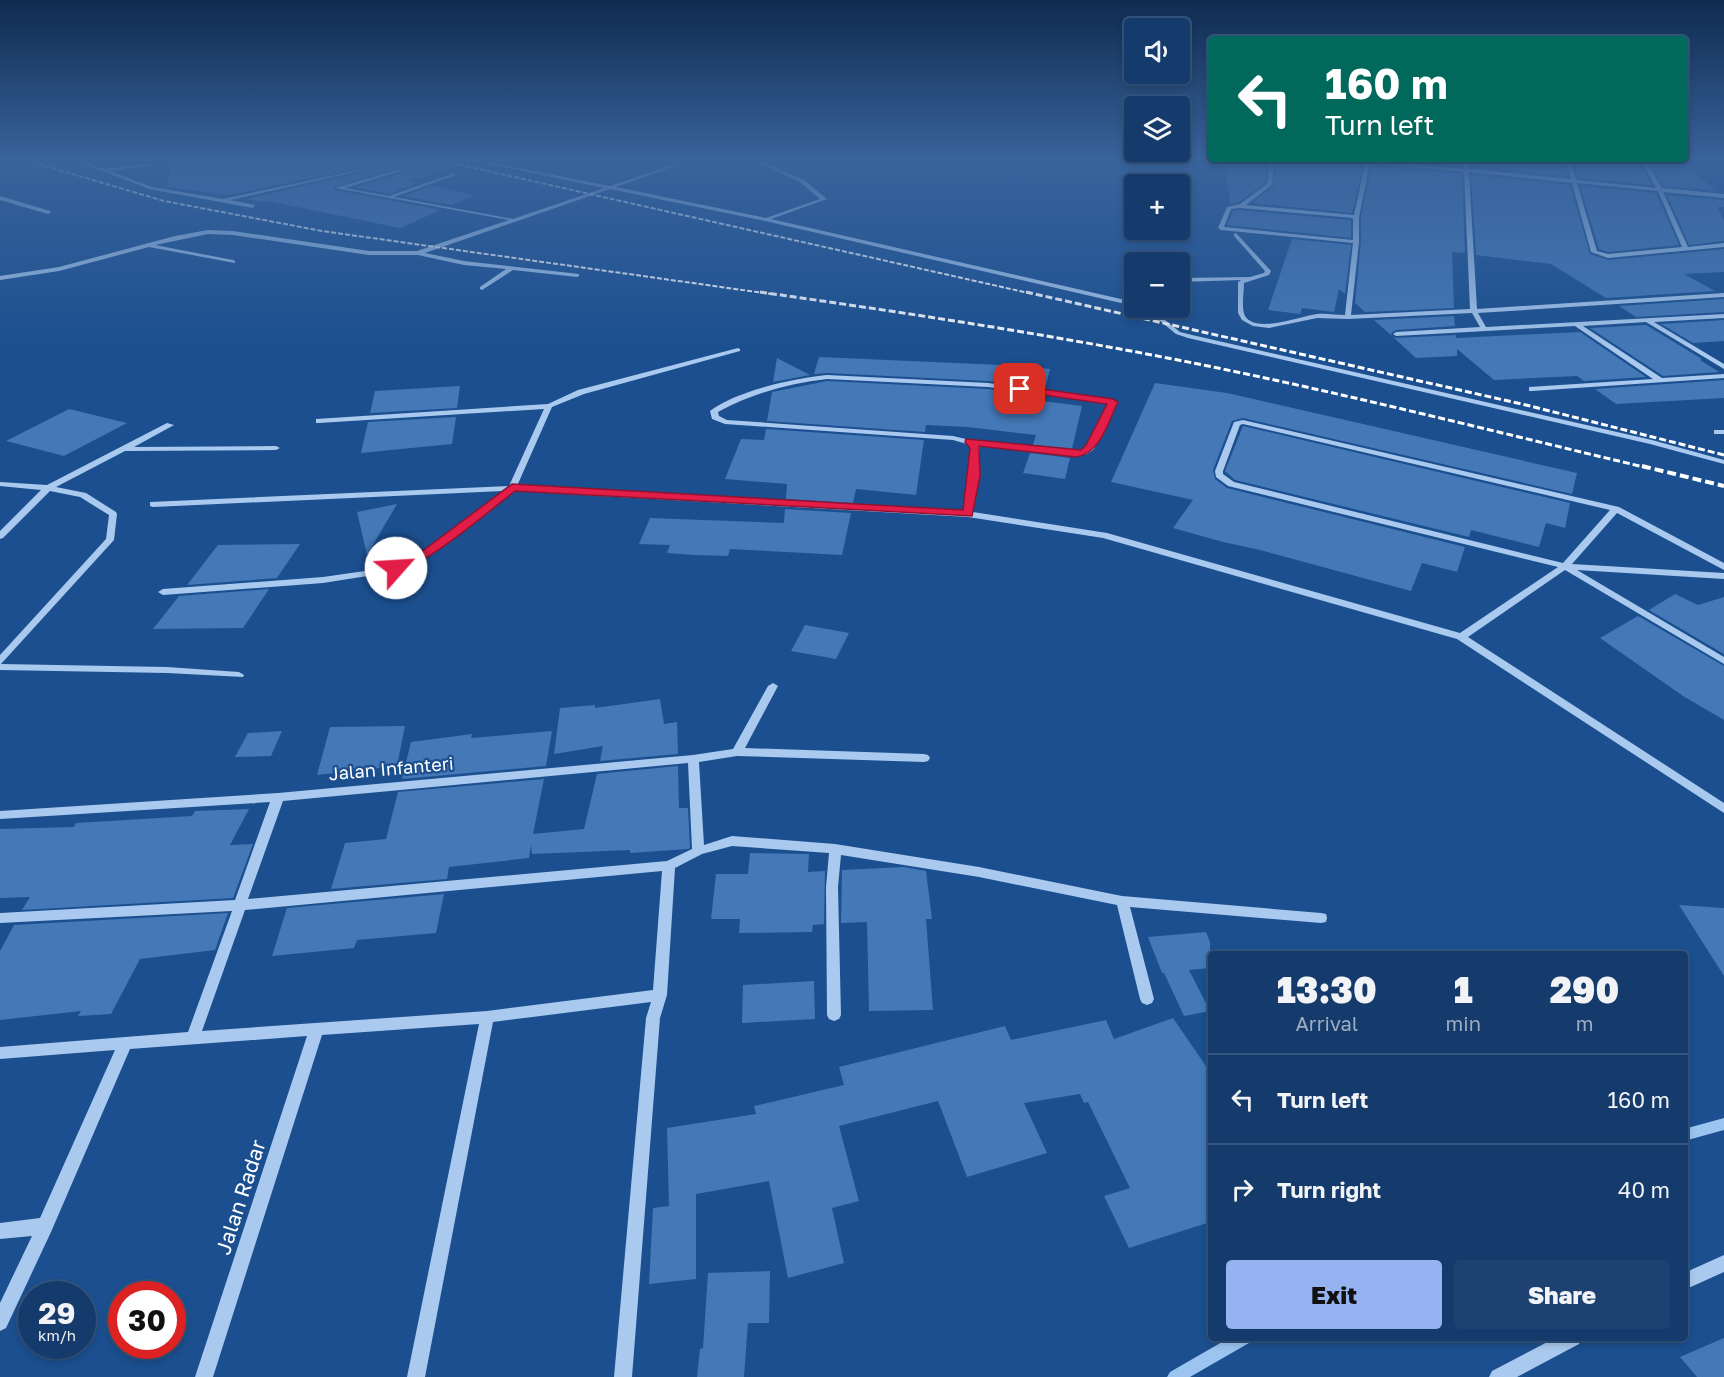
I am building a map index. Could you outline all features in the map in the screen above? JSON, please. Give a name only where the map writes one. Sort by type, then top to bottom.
[{"type":"street","points":[[418,253],[499,224]]},
{"type":"street","points":[[788,224],[1124,302]]},
{"type":"street","points":[[1222,224],[1221,228],[1356,242]]},
{"type":"street","points":[[1348,317],[1356,224]]},
{"type":"street","points":[[1470,224],[1474,311],[1484,329]]},
{"type":"street","points":[[1585,224],[1594,252],[1608,256],[1724,245]]},
{"type":"street","points":[[1675,224],[1686,249]]},
{"type":"street","points":[[0,278],[59,269],[197,233],[232,232],[369,253],[418,253],[464,263],[577,275]]},
{"type":"street","points":[[1190,280],[1248,278],[1267,274],[1268,271],[1236,235]]},
{"type":"street","points":[[147,246],[233,262]]},
{"type":"street","points":[[482,288],[500,274],[513,268]]},
{"type":"street","points":[[1248,278],[1241,282],[1241,313],[1244,319],[1253,324],[1269,326],[1317,316],[1348,317],[1474,311],[1724,295]]},
{"type":"street","points":[[1396,334],[1724,316]]},
{"type":"street","points":[[1159,318],[1178,333],[1190,337],[1652,442],[1724,462]]},
{"type":"street","points":[[1648,321],[1724,368]]},
{"type":"street","points":[[1578,325],[1661,380]]},
{"type":"street","points":[[319,421],[549,406],[581,392],[738,350]]},
{"type":"street","points":[[1532,389],[1724,376]]},
{"type":"street","points":[[968,514],[976,448],[970,442],[954,438],[725,422],[715,417],[714,411],[789,382],[818,378],[988,385],[1113,402],[1090,447],[1084,452],[1076,454],[970,442]]},
{"type":"street","points":[[163,592],[323,580],[396,568],[421,557],[512,488],[549,406]]},
{"type":"street","points":[[1724,567],[1616,509],[1243,422],[1237,424],[1219,471],[1219,475],[1231,484],[1565,566],[1724,576]]},
{"type":"street","points":[[0,536],[48,488],[170,424]]},
{"type":"street","points":[[122,449],[276,448]]},
{"type":"street","points":[[0,484],[48,488],[83,495],[113,514],[110,540],[0,661]]},
{"type":"street","points":[[153,504],[512,488],[968,514],[1104,535],[1461,637],[1724,809]]},
{"type":"street","points":[[1461,637],[1565,566],[1616,509]]},
{"type":"street","points":[[1565,566],[1724,661]]},
{"type":"street","points":[[0,667],[166,670],[239,675]]},
{"type":"street","points":[[737,752],[773,686]]},
{"type":"street","name":"Jalan Infanteri","points":[[0,815],[278,797],[693,759],[737,752],[924,758]]},
{"type":"street","points":[[693,759],[698,851]]},
{"type":"street","points":[[193,1038],[278,797]]},
{"type":"street","points":[[0,918],[240,905],[669,866],[698,851],[732,841],[835,849],[979,872],[1122,901],[1322,918]]},
{"type":"street","points":[[834,1015],[832,887],[835,849]]},
{"type":"street","points":[[623,1377],[652,1018],[660,995],[669,866]]},
{"type":"street","points":[[1122,901],[1147,999]]},
{"type":"street","points":[[0,1053],[487,1017],[660,995]]},
{"type":"street","points":[[416,1377],[487,1017]]},
{"type":"street","name":"Jalan Radar","points":[[204,1377],[316,1031]]},
{"type":"street","points":[[0,1322],[126,1042]]},
{"type":"street","points":[[0,1231],[45,1226]]},
{"type":"street","points":[[1688,1280],[1724,1263]]},
{"type":"street","points":[[1508,1374],[1568,1341]]},
{"type":"building","points":[[382,224],[409,224],[400,228]]},
{"type":"building","points":[[1351,224],[1351,238],[1227,225]]},
{"type":"building","points":[[1361,224],[1464,224],[1465,253],[1452,252],[1454,308],[1365,312],[1355,303]]},
{"type":"building","points":[[1474,224],[1581,224],[1590,254],[1608,260],[1724,249],[1724,272],[1684,274],[1715,291],[1606,298],[1551,264],[1476,255]]},
{"type":"building","points":[[1592,224],[1670,224],[1679,245],[1608,252],[1599,249]]},
{"type":"building","points":[[1680,224],[1724,224],[1724,241],[1689,245]]},
{"type":"building","points":[[1292,239],[1351,245],[1345,294],[1339,289],[1334,312],[1302,308],[1300,314],[1268,310]]},
{"type":"building","points":[[1724,299],[1724,312],[1636,317],[1619,306]]},
{"type":"building","points":[[1454,316],[1455,326],[1396,330],[1391,333],[1392,336],[1374,320]]},
{"type":"building","points":[[1724,320],[1724,341],[1693,343],[1661,324]]},
{"type":"building","points":[[1646,325],[1719,372],[1663,376],[1590,328]]},
{"type":"building","points":[[1580,332],[1646,377],[1584,381],[1577,376],[1494,380],[1457,349],[1457,356],[1416,358],[1392,336],[1396,338],[1456,335],[1456,338]]},
{"type":"building","points":[[819,357],[1050,369],[1045,388],[988,381],[814,374]]},
{"type":"building","points":[[777,358],[810,375],[773,382]]},
{"type":"building","points":[[1724,380],[1724,398],[1616,404],[1595,389]]},
{"type":"building","points":[[827,381],[988,389],[1043,397],[1042,401],[1082,406],[1072,449],[1033,445],[1036,435],[967,427],[926,425],[925,432],[767,421],[772,392]]},
{"type":"building","points":[[1155,383],[1227,393],[1577,473],[1572,494],[1243,418],[1232,421],[1213,470],[1215,479],[1227,488],[1465,547],[1457,572],[1422,563],[1411,591],[1223,542],[1173,528],[1193,500],[1111,482]]},
{"type":"building","points":[[460,386],[457,408],[370,413],[375,391]]},
{"type":"building","points":[[69,409],[127,423],[64,456],[6,441]]},
{"type":"building","points":[[456,417],[452,444],[361,453],[368,422]]},
{"type":"building","points":[[1243,426],[1570,503],[1565,528],[1546,523],[1539,547],[1471,530],[1469,537],[1235,480],[1225,471]]},
{"type":"building","points":[[766,429],[924,440],[916,495],[856,489],[853,503],[786,499],[787,484],[725,479],[741,439],[764,440]]},
{"type":"building","points":[[1030,453],[1070,458],[1065,479],[1023,473]]},
{"type":"building","points":[[397,504],[367,555],[357,512]]},
{"type":"building","points":[[785,509],[851,513],[842,555],[730,549],[728,556],[693,555],[667,553],[670,545],[639,544],[650,518],[784,523]]},
{"type":"building","points":[[300,544],[277,578],[187,585],[218,545]]},
{"type":"building","points":[[269,589],[243,628],[153,629],[179,596]]},
{"type":"building","points":[[1675,594],[1698,605],[1724,597],[1724,654],[1649,610]]},
{"type":"building","points":[[1638,616],[1724,666],[1724,720],[1683,696],[1600,638]]},
{"type":"building","points":[[805,625],[849,633],[836,659],[791,651]]},
{"type":"building","points":[[660,699],[664,724],[677,722],[678,754],[600,761],[603,746],[554,754],[560,708],[595,705],[595,708]]},
{"type":"building","points":[[405,726],[397,766],[317,775],[330,727]]},
{"type":"building","points":[[282,731],[271,756],[235,757],[248,733]]},
{"type":"building","points":[[552,731],[546,766],[402,779],[411,742],[472,734],[471,738]]},
{"type":"building","points":[[678,766],[679,808],[688,808],[690,848],[688,849],[630,853],[630,850],[532,854],[531,845],[529,858],[449,867],[447,879],[331,889],[345,843],[386,839],[398,792],[544,779],[533,834],[584,829],[597,774]]},
{"type":"building","points":[[249,809],[230,845],[253,844],[233,898],[22,910],[30,897],[0,898],[0,829],[74,827],[76,823],[192,816],[195,811]]},
{"type":"building","points":[[750,853],[809,854],[808,872],[825,871],[824,924],[813,925],[812,932],[739,933],[740,919],[711,919],[716,874],[748,874]]},
{"type":"building","points":[[904,867],[926,871],[932,919],[926,919],[933,1010],[869,1011],[867,922],[841,923],[842,870]]},
{"type":"building","points":[[444,894],[436,933],[357,940],[354,948],[272,956],[287,908]]},
{"type":"building","points":[[1679,905],[1724,908],[1724,976]]},
{"type":"building","points":[[228,913],[215,950],[140,959],[111,1014],[78,1016],[81,1011],[0,1020],[0,951],[14,925]]},
{"type":"building","points":[[1206,932],[1210,942],[1208,968],[1189,970],[1208,1011],[1184,1016],[1162,973],[1148,937]]},
{"type":"building","points":[[814,981],[815,1019],[742,1023],[743,985]]},
{"type":"building","points":[[1173,1018],[1208,1069],[1208,1223],[1129,1248],[1104,1196],[1130,1188],[1088,1102],[1084,1103],[1080,1094],[1024,1103],[1047,1153],[967,1177],[938,1101],[839,1126],[859,1201],[832,1208],[844,1263],[788,1278],[769,1181],[696,1194],[696,1279],[649,1284],[653,1208],[669,1206],[667,1128],[756,1114],[754,1106],[844,1085],[839,1067],[1005,1026],[1011,1040],[1106,1020],[1114,1039]]},
{"type":"building","points":[[770,1271],[769,1323],[748,1323],[744,1377],[697,1377],[700,1349],[703,1348],[708,1273]]},
{"type":"building","points":[[1724,1338],[1724,1377],[1697,1377],[1680,1357]]},
{"type":"waterway","points":[[1688,1134],[1724,1124]]},
{"type":"waterway","points":[[1175,1377],[1239,1341]]},
{"type":"railway","points":[[287,224],[771,294]]},
{"type":"railway","points":[[724,224],[1033,294]]},
{"type":"railway","points":[[760,292],[970,323],[1178,360],[1355,398],[1648,468]]},
{"type":"railway","points":[[1026,292],[1526,405],[1724,455]]},
{"type":"railway","points":[[1642,466],[1724,486]]},
{"type":"route","points":[[396,568],[421,557],[512,488],[968,514],[976,448],[970,442],[1076,454],[1084,452],[1090,447],[1113,402],[1020,389]]}]
